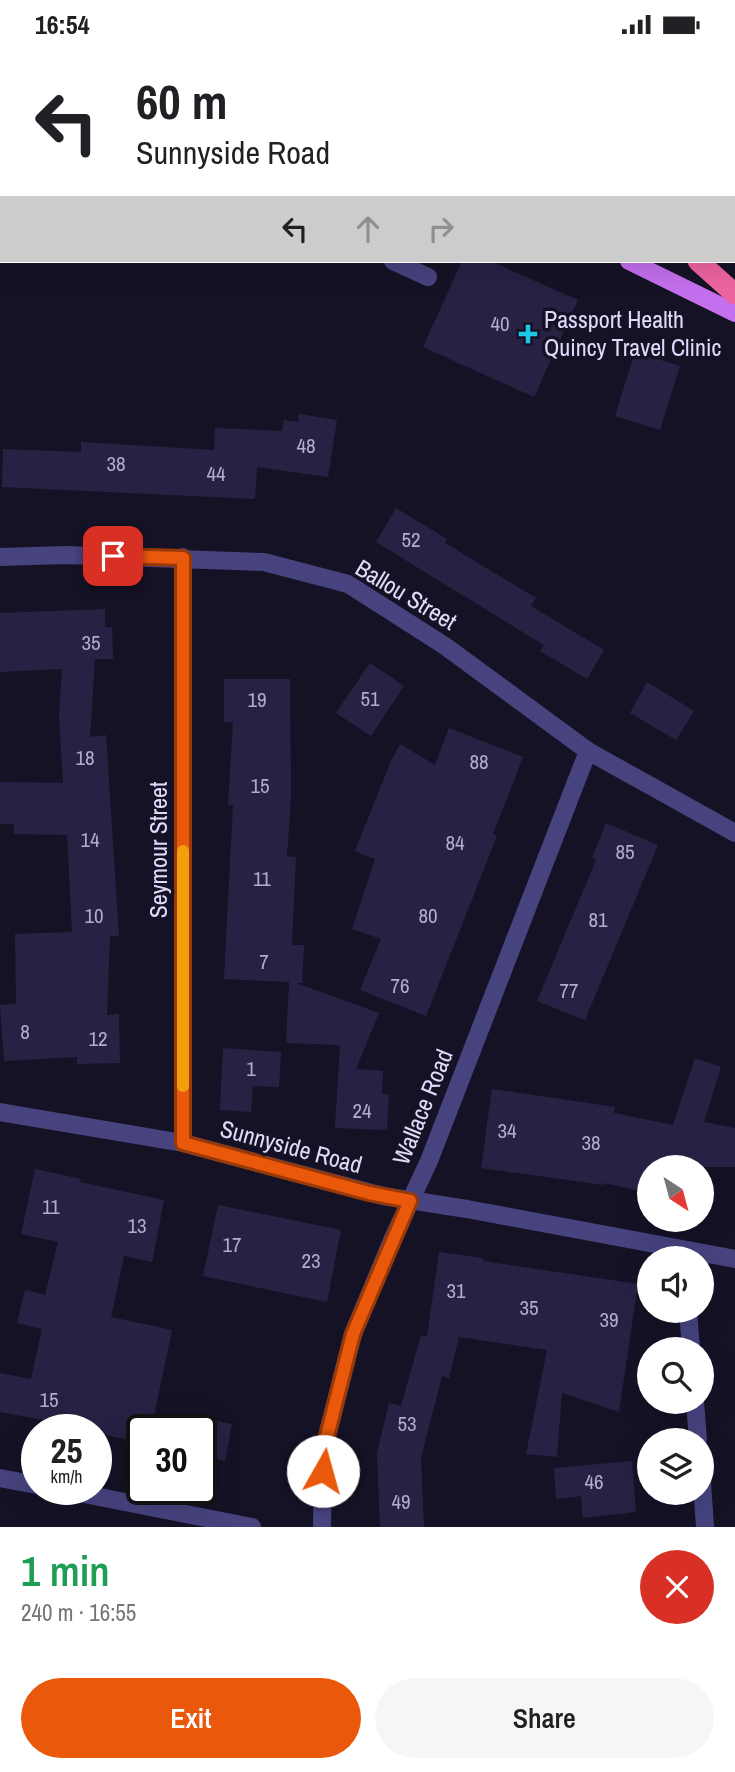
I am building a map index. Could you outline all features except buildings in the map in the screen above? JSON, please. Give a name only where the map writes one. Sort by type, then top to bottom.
[{"type":"highway","points":[[700,263],[735,293]]},
{"type":"main road","points":[[633,263],[735,313]]},
{"type":"street","points":[[397,263],[428,277]]},
{"type":"street","name":"Ballou Street","points":[[0,557],[66,555],[264,562],[348,584],[444,646],[588,751],[735,833]]},
{"type":"street","name":"Seymour Street","points":[[183,558],[183,1143]]},
{"type":"street","name":"Wallace Road","points":[[322,1527],[323,1452],[353,1334],[434,1148],[588,751]]},
{"type":"street","name":"Sunnyside Road","points":[[0,1112],[183,1143],[369,1193],[467,1209],[651,1246]]},
{"type":"street","name":"Sunnyside Road","points":[[714,1257],[735,1259]]},
{"type":"street","points":[[0,1478],[21,1482]]},
{"type":"street","points":[[112,1499],[252,1527]]},
{"type":"street","points":[[704,1505],[705,1527]]},
{"type":"slow traffic","points":[[183,851],[183,1086]]},
{"type":"place","name":"Passport Health Quincy Travel Clinic","points":[[528,334]]},
{"type":"route","points":[[113,556],[183,558],[183,1143],[369,1193],[410,1201],[353,1334],[323,1452],[323,1471]]}]
